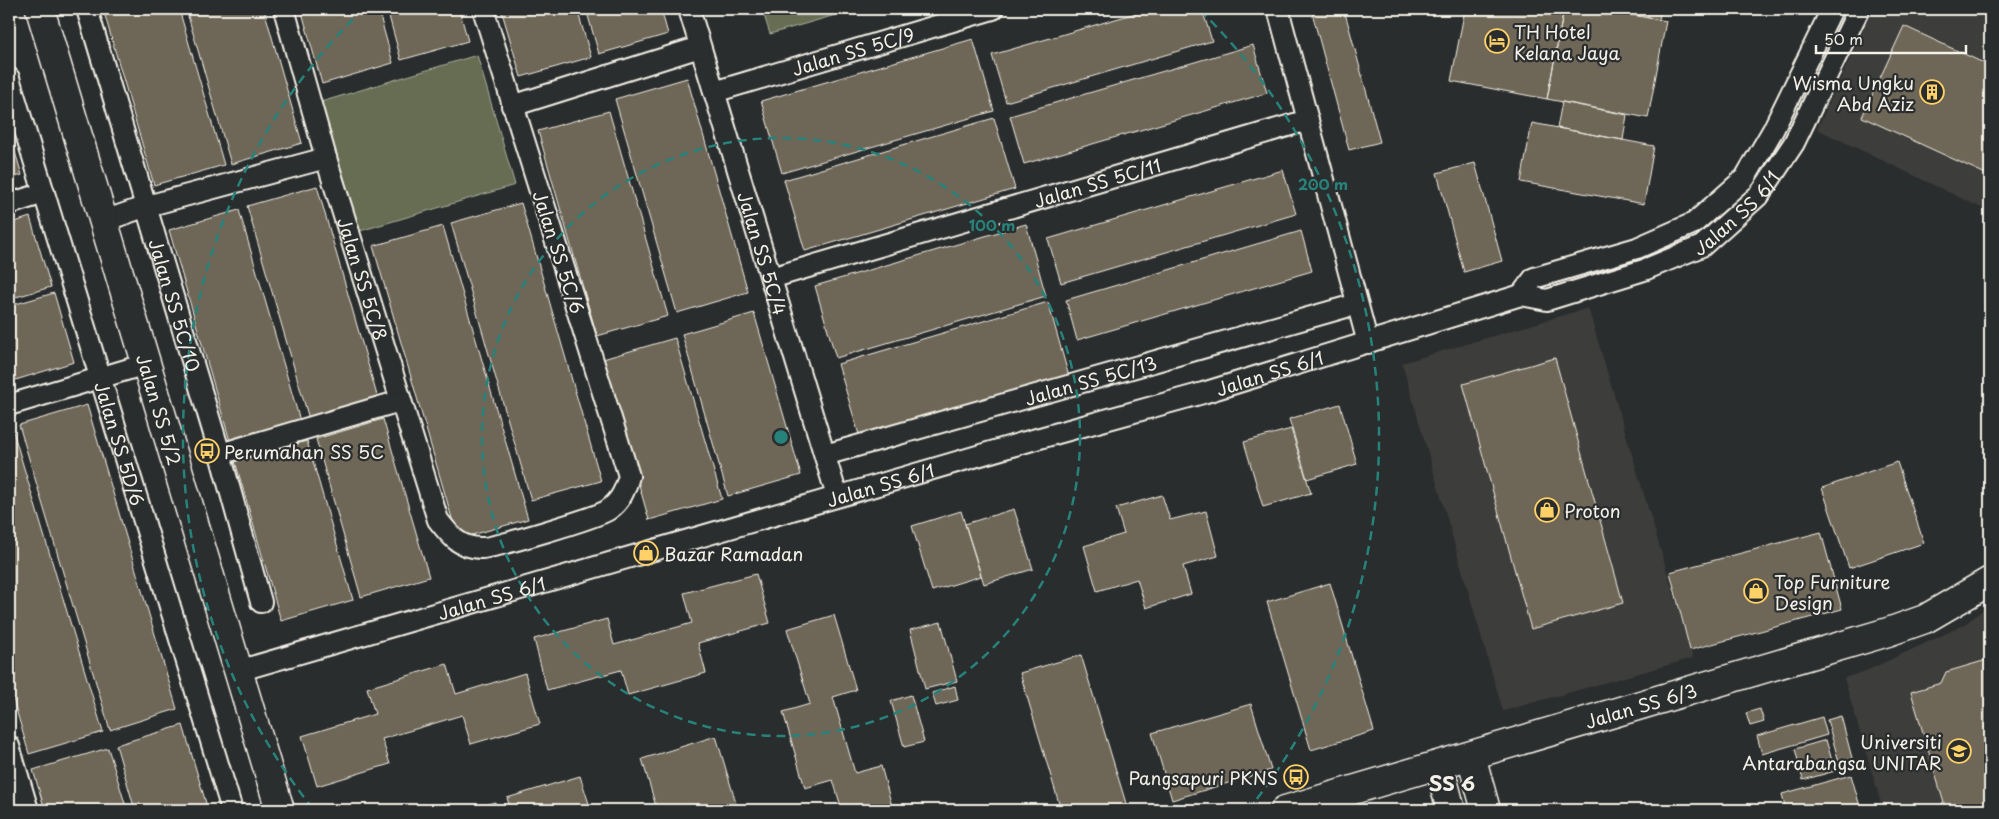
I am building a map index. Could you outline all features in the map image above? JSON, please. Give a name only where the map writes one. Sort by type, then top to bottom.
[{"type":"street","name":"Jalan SS 5/2","points":[[40,9],[280,810]]},
{"type":"street","name":"Jalan SS 5C/10","points":[[87,9],[220,454],[261,602]]},
{"type":"street","name":"Jalan SS 5C/8","points":[[284,9],[326,158],[438,520],[455,542]]},
{"type":"street","name":"Jalan SS 5C/6","points":[[455,542],[481,548],[543,532],[607,511],[623,496],[629,476],[590,346],[512,106],[483,9]]},
{"type":"street","name":"Jalan SS 5C/4","points":[[689,9],[837,496]]},
{"type":"street","name":"Jalan SS 5C/9","points":[[714,92],[993,9]]},
{"type":"street","points":[[1278,9],[1368,343]]},
{"type":"street","name":"Jalan SS 6/1","points":[[1522,295],[1534,278],[1637,248],[1694,223],[1745,178],[1772,130],[1832,9]]},
{"type":"street","name":"Jalan SS 6/1","points":[[238,671],[837,496],[1202,393],[1522,295],[1547,300],[1644,270],[1702,246],[1760,194],[1794,143],[1859,9]]},
{"type":"street","points":[[512,106],[700,47]]},
{"type":"street","name":"Jalan SS 5D/6","points":[[9,78],[232,810]]},
{"type":"street","name":"Jalan SS 5C/11","points":[[771,278],[1308,120]]},
{"type":"street","points":[[104,221],[147,206],[326,158]]},
{"type":"street","points":[[9,204],[44,193]]},
{"type":"street","name":"Jalan SS 5C/13","points":[[824,455],[1358,304]]},
{"type":"street","points":[[9,405],[146,364]]},
{"type":"street","points":[[220,454],[400,401]]},
{"type":"street","name":"Jalan SS 6/3","points":[[1285,810],[1888,632],[1925,619],[1990,581]]},
{"type":"street","points":[[9,746],[28,810]]},
{"type":"street","points":[[1471,756],[1486,810]]},
{"type":"street","points":[[1439,766],[1451,810]]},
{"type":"shaded area","points":[[1873,9],[1990,9],[1990,212],[1817,129]]},
{"type":"shaded area","name":"Proton","points":[[1588,308],[1693,658],[1503,711],[1402,363]]},
{"type":"shaded area","points":[[1990,604],[1990,810],[1883,810],[1844,678],[1866,671],[1964,625]]},
{"type":"green space","points":[[762,9],[856,9],[770,34]]},
{"type":"green space","points":[[477,55],[515,185],[360,231],[321,102]]},
{"type":"building","points":[[103,9],[179,9],[224,165],[154,185]]},
{"type":"building","points":[[186,9],[264,9],[302,143],[231,164]]},
{"type":"building","points":[[301,9],[378,9],[393,63],[322,84]]},
{"type":"building","points":[[387,9],[459,9],[468,41],[401,60]]},
{"type":"building","points":[[501,9],[577,9],[591,57],[521,77]]},
{"type":"building","points":[[586,9],[661,9],[668,34],[599,54]]},
{"type":"building","points":[[1150,9],[1202,9],[1212,41],[1006,102],[992,55]]},
{"type":"building","points":[[1311,9],[1344,9],[1380,142],[1349,150]]},
{"type":"building","points":[[1465,9],[1564,9],[1547,99],[1451,81]]},
{"type":"building","points":[[1564,9],[1603,9],[1666,21],[1648,118],[1547,99]]},
{"type":"building","points":[[1603,9],[1661,9],[1659,20]]},
{"type":"building","name":"Wisma Ungku Abd Aziz","points":[[1904,26],[1990,66],[1990,176],[1862,117]]},
{"type":"building","points":[[973,39],[994,111],[782,173],[761,101]]},
{"type":"building","points":[[1253,45],[1267,93],[1024,164],[1010,116]]},
{"type":"building","points":[[687,78],[748,292],[677,313],[615,99]]},
{"type":"building","points":[[1562,102],[1627,115],[1623,140],[1557,128]]},
{"type":"building","points":[[609,111],[668,316],[597,336],[538,131]]},
{"type":"building","points":[[994,118],[1015,189],[805,251],[784,180]]},
{"type":"building","points":[[1532,123],[1654,146],[1644,204],[1521,182]]},
{"type":"building","points":[[9,132],[22,175],[9,179]]},
{"type":"building","points":[[1475,163],[1502,261],[1464,272],[1437,173]]},
{"type":"building","points":[[1283,170],[1296,214],[1061,283],[1048,239]]},
{"type":"building","points":[[317,186],[378,399],[309,419],[247,206]]},
{"type":"building","points":[[521,203],[601,481],[531,500],[451,223]]},
{"type":"building","points":[[239,210],[300,421],[230,441],[169,230]]},
{"type":"building","points":[[30,217],[51,287],[9,299],[9,224]]},
{"type":"building","points":[[1026,224],[1046,296],[836,358],[815,286]]},
{"type":"building","points":[[443,226],[528,519],[458,539],[373,246]]},
{"type":"building","points":[[1301,231],[1312,271],[1077,340],[1066,300]]},
{"type":"building","points":[[54,293],[74,362],[9,382],[9,306]]},
{"type":"building","points":[[1048,302],[1069,377],[860,438],[838,364]]},
{"type":"building","points":[[754,313],[801,475],[728,496],[682,334]]},
{"type":"building","points":[[675,338],[722,499],[649,520],[603,359]]},
{"type":"building","points":[[1555,358],[1623,603],[1531,629],[1463,384]]},
{"type":"building","points":[[1340,404],[1357,464],[1307,479],[1289,419]]},
{"type":"building","points":[[87,405],[177,709],[110,730],[19,425]]},
{"type":"building","points":[[383,419],[429,577],[361,597],[316,439]]},
{"type":"building","points":[[12,428],[103,732],[29,754],[9,685],[9,429]]},
{"type":"building","points":[[1291,429],[1311,493],[1263,507],[1244,442]]},
{"type":"building","points":[[307,441],[353,600],[281,621],[235,461]]},
{"type":"building","points":[[1897,462],[1924,543],[1849,568],[1822,488]]},
{"type":"building","points":[[1162,495],[1170,520],[1206,511],[1218,556],[1183,566],[1191,594],[1146,608],[1137,579],[1097,591],[1084,546],[1124,534],[1116,508]]},
{"type":"building","points":[[1014,509],[1033,569],[984,584],[965,524]]},
{"type":"building","points":[[961,511],[981,576],[932,591],[912,526]]},
{"type":"building","name":"Top Furniture Design","points":[[1821,532],[1842,609],[1690,650],[1670,572]]},
{"type":"building","points":[[756,574],[770,623],[698,643],[706,673],[628,695],[621,670],[547,690],[534,639],[607,619],[614,645],[692,623],[684,593]]},
{"type":"building","points":[[1330,583],[1374,731],[1311,750],[1267,602]]},
{"type":"building","points":[[834,615],[856,690],[833,697],[855,773],[881,766],[893,810],[842,810],[833,780],[805,788],[783,712],[810,704],[787,629]]},
{"type":"building","points":[[941,622],[957,681],[925,689],[910,630]]},
{"type":"building","points":[[1081,655],[1128,810],[1061,810],[1020,673]]},
{"type":"building","name":"Universiti Antarabangsa UNITAR","points":[[1990,659],[1990,810],[1946,810],[1911,692],[1941,683],[1946,672]]},
{"type":"building","points":[[447,664],[456,694],[525,673],[540,724],[471,744],[462,715],[382,739],[390,764],[317,786],[302,736],[375,714],[367,688]]},
{"type":"building","points":[[955,686],[958,700],[936,706],[932,693]]},
{"type":"building","points":[[911,695],[924,742],[904,747],[891,701]]},
{"type":"building","points":[[1251,704],[1271,770],[1172,800],[1152,733]]},
{"type":"building","points":[[1760,709],[1764,722],[1750,726],[1746,713]]},
{"type":"building","points":[[1841,716],[1853,762],[1840,765],[1827,720]]},
{"type":"building","points":[[1822,717],[1827,735],[1762,754],[1757,736]]},
{"type":"building","points":[[183,725],[208,810],[135,810],[116,745]]},
{"type":"building","points":[[716,736],[738,810],[657,810],[642,759]]},
{"type":"building","points":[[1826,740],[1835,771],[1803,780],[1795,749]]},
{"type":"building","points":[[108,748],[127,810],[45,810],[33,770]]},
{"type":"building","points":[[1851,775],[1861,810],[1786,810],[1782,794]]},
{"type":"building","points":[[580,776],[591,810],[511,810],[507,798]]},
{"type":"building","points":[[495,802],[497,810],[468,810]]},
{"type":"place","name":"TH Hotel Kelana Jaya","points":[[1497,41]]},
{"type":"place","name":"Wisma Ungku Abd Aziz","points":[[1932,92]]},
{"type":"place","name":"Perumahan SS 5C","points":[[207,451]]},
{"type":"place","name":"Proton","points":[[1547,510]]},
{"type":"place","name":"Bazar Ramadan","points":[[646,553]]},
{"type":"place","name":"Top Furniture Design","points":[[1756,591]]},
{"type":"place","name":"Universiti Antarabangsa UNITAR","points":[[1959,751]]},
{"type":"place","name":"Pangsapuri PKNS","points":[[1296,777]]},
{"type":"district","name":"SS 6","points":[[1452,783]]}]
